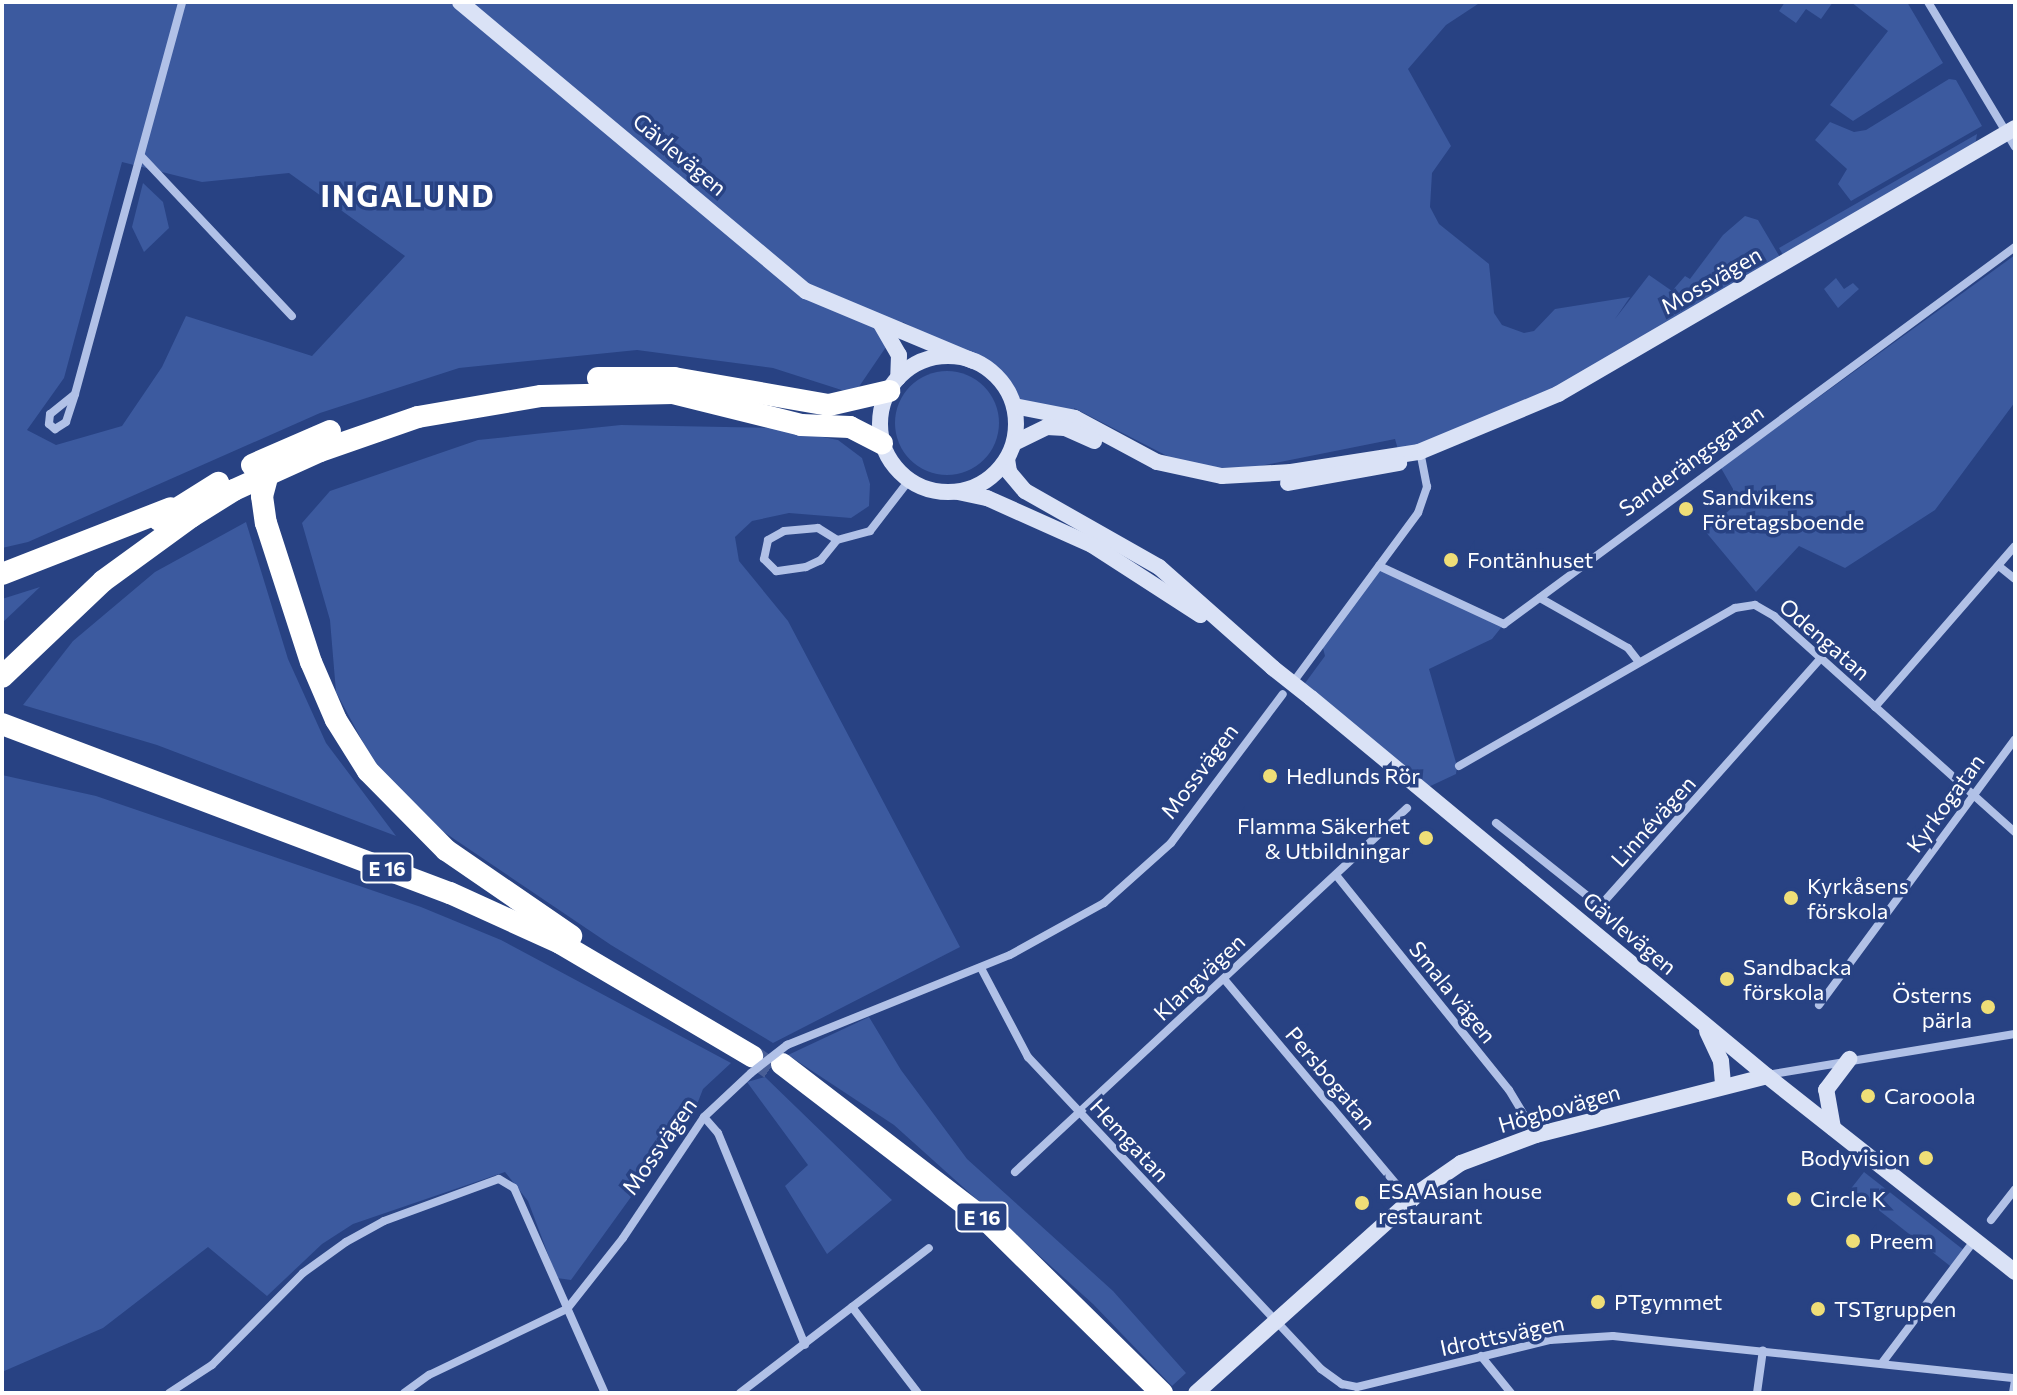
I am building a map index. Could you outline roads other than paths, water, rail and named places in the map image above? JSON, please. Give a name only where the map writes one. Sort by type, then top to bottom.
[{"type":"highway","points":[[2,574],[61,555],[187,501],[293,445],[356,422],[475,391],[631,375],[674,378],[810,404],[852,402],[893,385]]},
{"type":"highway","points":[[2,677],[61,618],[149,544],[268,474],[418,417],[541,396],[628,391],[708,398],[801,425],[850,427],[882,443]]},
{"type":"highway","points":[[268,474],[262,496],[266,523],[311,662],[351,745],[415,824],[566,933]]},
{"type":"highway","points":[[2,658],[93,571],[187,501]]},
{"type":"highway","name":"E 16","points":[[2,712],[333,835],[566,933],[754,1059]]},
{"type":"highway","name":"E 16","points":[[2,724],[450,893],[560,943],[754,1059]]},
{"type":"highway","name":"E 16","points":[[781,1060],[974,1223],[1148,1393]]},
{"type":"highway","name":"E 16","points":[[781,1060],[988,1222],[1162,1393]]},
{"type":"main road","name":"Gävlevägen","points":[[460,2],[806,291],[973,361]]},
{"type":"main road","name":"Mossvägen","points":[[1014,406],[1075,418],[1116,446],[1173,478],[1241,488],[1365,472],[1410,461],[1419,452],[1558,394],[2012,136]]},
{"type":"main road","points":[[881,324],[899,355],[893,385],[879,416],[882,443],[910,479],[955,492],[979,485],[1007,459],[1014,443],[1014,406],[1001,381],[973,361],[935,357],[893,385]]},
{"type":"main road","name":"Mossvägen","points":[[1014,443],[1047,427],[1065,428],[1116,446]]},
{"type":"main road","name":"Gävlevägen","points":[[1007,459],[1009,472],[1025,491],[1159,567],[1219,625],[1767,1076],[2015,1272]]},
{"type":"main road","name":"Gävlevägen","points":[[955,492],[987,498],[1092,545],[1219,625]]},
{"type":"main road","points":[[1702,1022],[1721,1061],[1723,1085]]},
{"type":"main road","points":[[1834,1130],[1826,1090],[1849,1059]]},
{"type":"main road","name":"Högbovägen","points":[[1202,1388],[1410,1201],[1461,1163],[1536,1135],[1767,1076]]},
{"type":"street","points":[[75,394],[182,2]]},
{"type":"street","points":[[1928,2],[2012,136]]},
{"type":"street","points":[[141,156],[292,316]]},
{"type":"street","name":"Sanderängsgatan","points":[[1379,566],[1500,624],[1540,598],[1634,523],[2015,247]]},
{"type":"street","points":[[1297,677],[1424,500],[1419,452]]},
{"type":"street","points":[[837,540],[825,530],[797,528],[768,540],[764,559],[776,571],[806,567],[821,560],[837,540],[881,523],[910,479]]},
{"type":"street","points":[[1875,707],[2000,567],[2015,546]]},
{"type":"street","points":[[2000,567],[2015,579]]},
{"type":"street","points":[[1540,598],[1628,648],[1639,662]]},
{"type":"street","name":"Odengatan","points":[[1459,766],[1639,662],[1746,605],[1774,616],[2015,832]]},
{"type":"street","name":"Linnévägen","points":[[1496,823],[1600,906],[1821,658]]},
{"type":"street","name":"Mossvägen","points":[[567,1309],[623,1238],[704,1117],[754,1059],[781,1060],[1078,920],[1130,882],[1204,804],[1283,694]]},
{"type":"street","name":"Kyrkogatan","points":[[1819,1005],[2015,739]]},
{"type":"street","name":"Klangvägen","points":[[1015,1172],[1407,808]]},
{"type":"street","name":"Smala vägen","points":[[1336,875],[1509,1090],[1536,1135]]},
{"type":"street","name":"Hemgatan","points":[[981,968],[1028,1057],[1276,1321]]},
{"type":"street","name":"Persbogatan","points":[[1224,979],[1410,1201]]},
{"type":"street","name":"Högbovägen","points":[[1767,1076],[1849,1059],[2015,1034]]},
{"type":"street","points":[[704,1117],[718,1133],[805,1345]]},
{"type":"street","points":[[169,1393],[212,1365],[303,1273],[346,1242],[384,1221],[495,1180],[514,1188],[605,1393]]},
{"type":"street","points":[[1991,1220],[2015,1189]]},
{"type":"street","points":[[1882,1363],[1974,1241]]},
{"type":"street","points":[[740,1393],[929,1248]]},
{"type":"street","points":[[852,1307],[918,1393]]},
{"type":"street","points":[[404,1393],[429,1375],[567,1309]]},
{"type":"street","name":"Idrottsvägen","points":[[1276,1321],[1334,1380],[1358,1390],[1550,1340],[1613,1336],[1882,1363],[2015,1380]]},
{"type":"street","points":[[1757,1393],[1763,1350]]},
{"type":"street","points":[[1481,1356],[1511,1393]]},
{"type":"street","points":[[2013,1393],[2015,1380]]},
{"type":"tunnel","points":[[752,1056],[774,1071]]},
{"type":"place","name":"Sandvikens Företagsboende","points":[[1686,509]]},
{"type":"place","name":"Fontänhuset","points":[[1451,560]]},
{"type":"place","name":"Hedlunds Rör","points":[[1270,776]]},
{"type":"place","name":"Flamma Säkerhet & Utbildningar","points":[[1426,838]]},
{"type":"place","name":"Kyrkåsens förskola","points":[[1791,898]]},
{"type":"place","name":"Sandbacka förskola","points":[[1727,979]]},
{"type":"place","name":"Österns pärla","points":[[1988,1007]]},
{"type":"place","name":"Carooola","points":[[1868,1096]]},
{"type":"place","name":"Bodyvision","points":[[1926,1158]]},
{"type":"place","name":"Circle K","points":[[1794,1199]]},
{"type":"place","name":"ESA Asian house restaurant","points":[[1362,1203]]},
{"type":"place","name":"Preem","points":[[1853,1241]]},
{"type":"place","name":"PTgymmet","points":[[1598,1302]]},
{"type":"place","name":"TSTgruppen","points":[[1818,1309]]},
{"type":"district","name":"INGALUND","points":[[408,195]]}]
